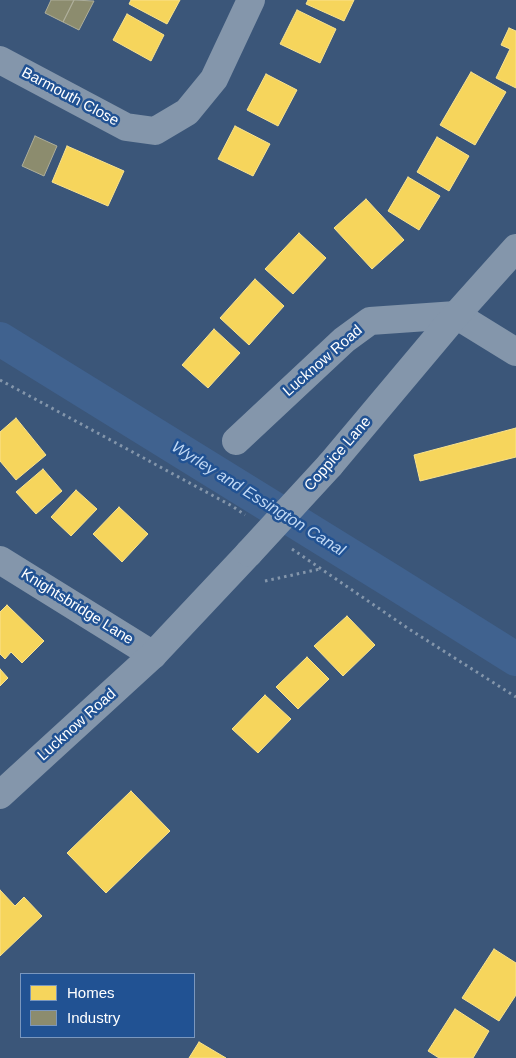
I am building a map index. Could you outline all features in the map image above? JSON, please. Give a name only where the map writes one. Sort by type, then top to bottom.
[{"type":"street","name":"Barmouth Close","points":[[0,60],[126,127],[155,131],[188,112],[214,79],[251,0]]},
{"type":"street","name":"Coppice Lane","points":[[154,655],[330,465],[456,315],[516,248]]},
{"type":"street","points":[[456,315],[516,352]]},
{"type":"street","name":"Lucknow Road","points":[[236,441],[344,340],[370,321],[456,315]]},
{"type":"street","name":"Knightsbridge Lane","points":[[0,560],[154,655]]},
{"type":"street","name":"Lucknow Road","points":[[0,795],[154,655]]},
{"type":"path","points":[[0,380],[232,506],[248,517]]},
{"type":"path","points":[[287,545],[409,629],[516,697]]},
{"type":"building: Homes","points":[[131,0],[180,0],[167,24],[129,4]]},
{"type":"building: Homes","points":[[308,0],[354,0],[344,21],[306,4]]},
{"type":"building: Homes","points":[[297,10],[336,29],[320,63],[280,44]]},
{"type":"building: Homes","points":[[127,14],[164,35],[151,61],[113,40]]},
{"type":"building: Homes","points":[[509,28],[516,31],[516,88],[496,78],[510,49],[501,45]]},
{"type":"building: Homes","points":[[471,72],[506,92],[475,145],[440,125]]},
{"type":"building: Homes","points":[[266,74],[297,90],[278,126],[247,110]]},
{"type":"building: Homes","points":[[235,126],[270,144],[253,176],[218,159]]},
{"type":"building: Homes","points":[[437,137],[469,156],[449,191],[417,172]]},
{"type":"building: Homes","points":[[67,146],[124,171],[108,206],[52,182]]},
{"type":"building: Homes","points":[[408,177],[440,196],[419,230],[388,211]]},
{"type":"building: Homes","points":[[366,199],[404,240],[372,269],[334,228]]},
{"type":"building: Homes","points":[[299,233],[326,258],[293,294],[265,269]]},
{"type":"building: Homes","points":[[255,279],[284,306],[249,345],[220,318]]},
{"type":"building: Homes","points":[[214,329],[240,353],[208,388],[182,365]]},
{"type":"building: Homes","points":[[16,418],[46,455],[16,480],[0,461],[0,432]]},
{"type":"building: Homes","points":[[516,428],[516,457],[420,481],[414,455]]},
{"type":"building: Homes","points":[[43,469],[62,491],[36,514],[16,492]]},
{"type":"building: Homes","points":[[76,490],[97,509],[71,536],[51,517]]},
{"type":"building: Homes","points":[[119,507],[148,534],[122,562],[93,534]]},
{"type":"building: Homes","points":[[7,605],[44,641],[22,663],[11,652],[5,659],[0,654],[0,612]]},
{"type":"building: Homes","points":[[347,616],[375,645],[343,676],[314,646]]},
{"type":"building: Homes","points":[[307,657],[329,679],[298,709],[276,687]]},
{"type":"building: Homes","points":[[0,669],[8,678],[0,686]]},
{"type":"building: Homes","points":[[265,695],[291,719],[258,753],[232,729]]},
{"type":"building: Homes","points":[[131,791],[170,831],[106,893],[67,853]]},
{"type":"building: Homes","points":[[0,890],[15,906],[24,897],[42,916],[0,956]]},
{"type":"building: Homes","points":[[494,949],[516,963],[516,995],[499,1021],[462,998]]},
{"type":"building: Homes","points":[[455,1009],[489,1031],[473,1058],[439,1058],[428,1051]]},
{"type":"building: Homes","points":[[199,1042],[226,1058],[189,1058]]},
{"type":"building: Industry","points":[[51,0],[74,0],[63,22],[45,13]]},
{"type":"building: Industry","points":[[74,0],[94,1],[79,30],[63,22]]},
{"type":"building: Industry","points":[[35,136],[57,146],[44,176],[22,166]]},
{"type":"waterway","name":"Wyrley and Essington Canal","points":[[0,339],[516,659]]}]
